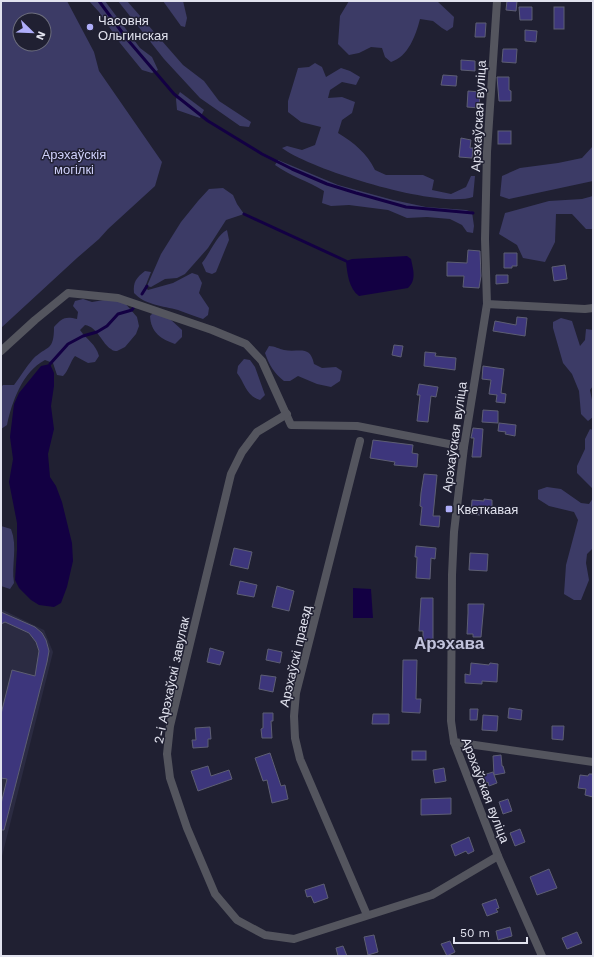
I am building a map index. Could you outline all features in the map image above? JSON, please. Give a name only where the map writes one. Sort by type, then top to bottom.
[{"type":"street","name":"Арэхаўская вуліца","points":[[497,1],[487,163],[485,239],[487,304],[464,447],[456,509],[452,575],[451,721],[454,742],[498,856],[542,956]]},
{"type":"street","points":[[1,351],[35,320],[68,294],[97,295],[118,298],[212,330],[246,344],[262,361],[291,425],[357,426],[464,447]]},
{"type":"street","points":[[487,304],[585,309],[593,308]]},
{"type":"street","name":"2-і Арэхаўскі завулак","points":[[287,414],[257,432],[242,452],[231,474],[170,726],[167,754],[170,778],[187,828],[215,894],[237,920],[265,935],[294,939],[432,894],[498,856]]},
{"type":"street","name":"Арэхаўскі праезд","points":[[360,441],[296,693],[294,716],[295,738],[300,759],[366,915]]},
{"type":"street","points":[[454,742],[593,762]]},
{"type":"shaded area","points":[[407,256],[411,259],[414,274],[413,282],[408,288],[359,296],[353,289],[348,276],[346,261],[352,259]]},
{"type":"shaded area","points":[[50,364],[54,373],[51,406],[54,429],[48,454],[50,477],[56,486],[62,502],[72,543],[73,561],[67,587],[61,603],[54,607],[39,605],[31,600],[19,588],[15,580],[17,523],[9,482],[13,459],[10,437],[14,404],[19,393],[41,366]]},
{"type":"shaded area","points":[[353,588],[371,589],[373,618],[353,618]]},
{"type":"shaded area","points":[[1,609],[44,630],[53,652],[1,860]]},
{"type":"green space","name":"Арэхаўскія могілкі","points":[[1,1],[67,1],[94,52],[99,71],[162,162],[155,186],[1,328]]},
{"type":"green space","points":[[89,1],[105,1],[140,48],[152,57],[158,70],[152,73],[142,70],[120,43],[99,12]]},
{"type":"green space","points":[[118,1],[127,1],[183,65],[204,81],[219,101],[251,122],[249,127],[240,126],[200,98],[164,59]]},
{"type":"green space","points":[[163,1],[183,1],[187,18],[185,27],[181,26]]},
{"type":"green space","points":[[349,1],[437,1],[454,17],[453,27],[447,31],[433,21],[420,19],[414,38],[407,50],[391,62],[385,57],[382,48],[371,47],[359,53],[349,55],[338,44],[340,16]]},
{"type":"green space","points":[[315,63],[322,67],[326,77],[341,68],[360,77],[356,85],[342,82],[330,90],[328,98],[342,97],[355,102],[352,113],[342,120],[338,133],[360,149],[368,158],[375,170],[386,175],[423,175],[434,180],[432,190],[451,194],[466,187],[471,176],[475,176],[473,197],[456,199],[433,198],[405,193],[319,167],[282,148],[287,146],[302,150],[315,145],[321,127],[301,122],[288,112],[288,101],[298,68],[309,67]]},
{"type":"green space","points":[[180,92],[204,110],[200,118],[177,110],[176,99]]},
{"type":"green space","points":[[593,146],[593,181],[509,199],[500,196],[502,176],[520,168],[582,158]]},
{"type":"green space","points":[[278,160],[338,185],[393,200],[426,207],[466,210],[472,212],[474,226],[473,233],[467,232],[462,225],[450,219],[427,217],[407,218],[388,210],[349,205],[331,206],[322,203],[324,191],[275,165]]},
{"type":"green space","points":[[223,188],[233,195],[244,214],[226,220],[208,248],[185,274],[177,278],[165,279],[151,287],[147,286],[161,254],[181,222],[209,189]]},
{"type":"green space","points":[[593,196],[593,229],[586,229],[572,214],[556,214],[555,242],[545,262],[523,258],[517,245],[499,234],[505,213],[549,201],[582,199]]},
{"type":"green space","points":[[227,230],[229,240],[216,272],[212,274],[206,272],[202,263],[223,232]]},
{"type":"green space","points":[[145,271],[151,272],[145,287],[148,290],[173,283],[192,273],[198,275],[202,283],[199,293],[209,308],[208,315],[203,319],[178,310],[149,303],[138,297],[134,293],[134,286],[137,278]]},
{"type":"green space","points":[[83,299],[92,302],[110,299],[124,302],[137,317],[139,326],[136,334],[125,347],[115,351],[108,347],[97,332],[85,325],[80,330],[98,352],[99,356],[95,362],[88,363],[75,356],[63,376],[57,375],[53,363],[45,360],[37,365],[19,388],[7,425],[1,429],[1,387],[3,385],[14,385],[33,359],[49,347],[53,341],[54,327],[59,322],[64,318],[77,319],[78,312],[73,306],[75,301]]},
{"type":"green space","points":[[153,313],[170,319],[182,330],[182,337],[175,344],[165,340],[152,327],[150,316]]},
{"type":"green space","points":[[561,318],[572,321],[580,346],[585,340],[586,329],[593,330],[593,386],[590,390],[593,405],[593,417],[588,421],[581,414],[579,391],[572,374],[563,363],[553,328],[553,322]]},
{"type":"green space","points":[[269,346],[289,351],[307,352],[310,354],[314,364],[322,368],[336,367],[342,371],[340,381],[331,387],[317,384],[298,376],[290,381],[284,381],[277,375],[268,361],[265,353]]},
{"type":"green space","points":[[244,359],[250,360],[255,367],[265,395],[260,400],[252,396],[246,389],[237,373],[238,366]]},
{"type":"green space","points":[[590,429],[593,430],[593,494],[592,488],[577,473],[577,466],[585,449],[585,439]]},
{"type":"green space","points":[[547,487],[561,489],[581,503],[589,504],[593,498],[593,548],[587,554],[586,563],[589,580],[581,600],[574,600],[564,594],[566,565],[578,520],[574,512],[549,506],[538,499],[538,490]]},
{"type":"green space","points":[[1,526],[11,529],[14,542],[14,583],[10,589],[1,586]]},
{"type":"building","points":[[507,1],[517,1],[516,11],[506,10]]},
{"type":"building","points":[[519,7],[532,7],[532,20],[520,20]]},
{"type":"building","points":[[554,7],[564,7],[564,29],[554,29]]},
{"type":"building","points":[[476,23],[486,23],[485,37],[475,37]]},
{"type":"building","points":[[525,30],[537,31],[536,42],[525,41]]},
{"type":"building","points":[[503,49],[517,49],[516,63],[502,62]]},
{"type":"building","points":[[461,60],[475,61],[475,71],[461,70]]},
{"type":"building","points":[[443,75],[457,76],[456,86],[441,85]]},
{"type":"building","points":[[497,77],[509,77],[511,101],[499,101]]},
{"type":"building","points":[[468,91],[480,92],[479,108],[467,107]]},
{"type":"building","points":[[498,131],[511,131],[511,144],[498,144]]},
{"type":"building","points":[[461,138],[471,140],[470,148],[473,148],[472,158],[459,157]]},
{"type":"building","points":[[468,250],[480,251],[481,276],[479,288],[463,287],[464,276],[447,276],[447,262],[467,263]]},
{"type":"building","points":[[504,253],[517,253],[517,266],[512,266],[512,268],[504,268]]},
{"type":"building","points":[[565,265],[567,279],[554,281],[552,267]]},
{"type":"building","points":[[496,275],[508,275],[508,283],[496,284]]},
{"type":"building","points":[[517,317],[527,318],[525,336],[493,331],[495,321],[516,325]]},
{"type":"building","points":[[394,345],[403,346],[401,357],[392,355]]},
{"type":"building","points":[[425,352],[436,353],[435,356],[456,358],[455,370],[424,366]]},
{"type":"building","points":[[483,366],[504,369],[501,393],[506,394],[505,403],[496,402],[497,395],[489,394],[491,380],[482,379]]},
{"type":"building","points":[[419,384],[438,387],[436,397],[431,396],[428,422],[417,421],[420,395],[417,395]]},
{"type":"building","points":[[483,410],[498,411],[498,423],[482,422]]},
{"type":"building","points":[[499,423],[516,425],[515,436],[505,434],[506,432],[498,431]]},
{"type":"building","points":[[473,428],[483,429],[481,457],[472,457],[474,438],[471,438]]},
{"type":"building","points":[[373,440],[413,445],[412,453],[418,454],[417,467],[394,465],[395,462],[370,458]]},
{"type":"building","points":[[424,474],[437,475],[433,516],[440,516],[439,527],[420,525],[422,507],[420,506],[421,493]]},
{"type":"building","points":[[484,499],[492,500],[492,510],[481,509],[480,515],[471,514],[472,500],[484,501]]},
{"type":"building","points":[[416,546],[436,548],[435,559],[431,558],[430,579],[416,578]]},
{"type":"building","points":[[234,548],[252,552],[248,569],[230,565]]},
{"type":"building","points":[[470,553],[488,554],[487,571],[469,570]]},
{"type":"building","points":[[240,581],[257,585],[254,597],[237,594]]},
{"type":"building","points":[[277,586],[294,591],[289,611],[272,607]]},
{"type":"building","points":[[421,598],[433,598],[433,641],[423,641],[423,631],[419,631]]},
{"type":"building","points":[[468,604],[484,604],[481,637],[473,637],[473,634],[467,634]]},
{"type":"building","points":[[1,612],[35,627],[42,633],[49,651],[4,830],[1,830],[1,804],[7,779],[1,778],[1,714],[12,670],[35,676],[39,651],[36,642],[29,633],[5,622],[1,624]]},
{"type":"building","points":[[210,648],[224,652],[220,665],[207,662]]},
{"type":"building","points":[[268,649],[282,652],[280,663],[266,660]]},
{"type":"building","points":[[403,660],[417,660],[416,699],[421,699],[420,713],[402,712]]},
{"type":"building","points":[[471,663],[489,665],[490,663],[498,664],[497,682],[482,681],[482,684],[465,683],[465,674],[470,675]]},
{"type":"building","points":[[261,675],[276,677],[273,692],[259,689]]},
{"type":"building","points":[[509,708],[522,710],[521,720],[508,718]]},
{"type":"building","points":[[470,709],[478,709],[477,720],[470,720]]},
{"type":"building","points":[[263,713],[273,713],[273,721],[271,721],[272,738],[262,738],[261,729],[263,728]]},
{"type":"building","points":[[373,714],[389,714],[389,724],[372,724]]},
{"type":"building","points":[[483,715],[498,716],[497,731],[482,730]]},
{"type":"building","points":[[552,726],[564,726],[563,740],[552,739]]},
{"type":"building","points":[[210,727],[211,739],[208,739],[208,747],[193,748],[192,740],[196,740],[195,728]]},
{"type":"building","points":[[412,751],[426,751],[426,760],[412,760]]},
{"type":"building","points":[[270,753],[281,786],[285,785],[288,799],[272,803],[267,780],[263,781],[255,758]]},
{"type":"building","points":[[501,755],[502,766],[505,773],[494,775],[493,756]]},
{"type":"building","points":[[208,766],[211,776],[229,770],[232,779],[198,791],[191,771]]},
{"type":"building","points":[[444,768],[446,781],[435,783],[433,770]]},
{"type":"building","points":[[493,772],[497,783],[489,786],[488,782],[483,784],[480,776]]},
{"type":"building","points":[[589,774],[593,774],[593,797],[585,795],[586,789],[578,788],[580,775],[588,776]]},
{"type":"building","points":[[451,798],[451,814],[421,815],[421,799]]},
{"type":"building","points":[[508,799],[512,811],[503,814],[499,802]]},
{"type":"building","points":[[520,829],[525,842],[515,846],[510,833]]},
{"type":"building","points":[[469,837],[474,851],[468,854],[466,851],[455,856],[451,845]]},
{"type":"building","points":[[549,869],[557,888],[537,895],[530,877]]},
{"type":"building","points":[[324,884],[328,898],[314,903],[311,896],[307,897],[305,890]]},
{"type":"building","points":[[496,899],[499,908],[496,909],[498,912],[487,916],[482,904]]},
{"type":"building","points":[[510,927],[512,936],[498,940],[496,931]]},
{"type":"building","points":[[577,932],[582,943],[567,949],[562,938]]},
{"type":"building","points":[[374,935],[378,952],[368,955],[364,937]]},
{"type":"building","points":[[450,941],[455,952],[447,956],[441,944]]},
{"type":"building","points":[[343,946],[347,956],[338,956],[336,948]]},
{"type":"waterway","points":[[99,1],[127,39],[174,94],[208,121],[262,154],[327,184],[406,207],[473,213]]},
{"type":"waterway","points":[[244,214],[346,261]]},
{"type":"waterway","points":[[142,294],[147,286]]},
{"type":"waterway","points":[[50,364],[68,344],[83,336],[97,332],[107,326],[118,314],[132,310],[135,305]]},
{"type":"place","name":"Часовня Ольгинская","points":[[90,27]]},
{"type":"place","name":"Кветкавая","points":[[449,509]]},
{"type":"district","name":"Арэхава","points":[[449,643]]}]
